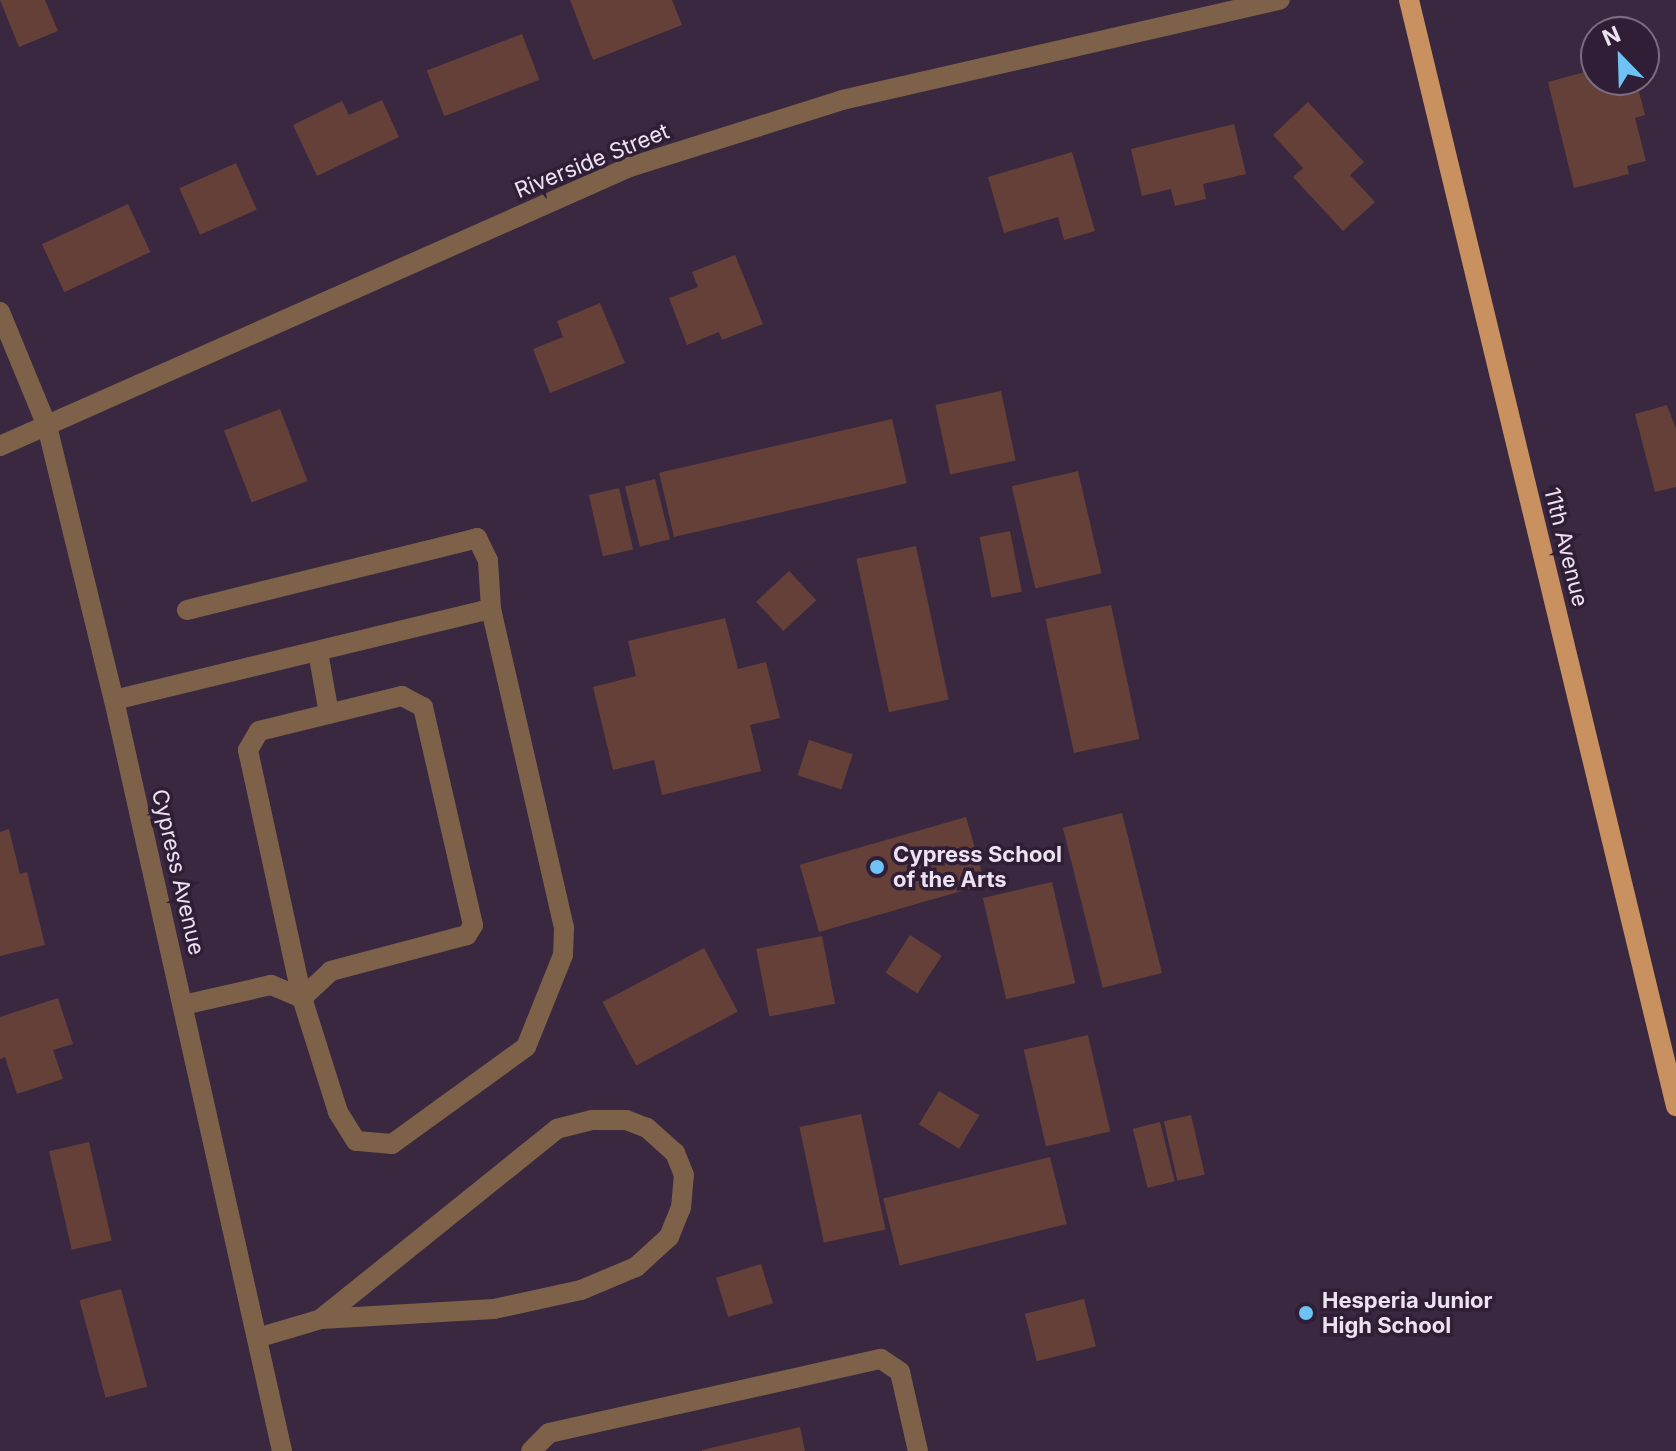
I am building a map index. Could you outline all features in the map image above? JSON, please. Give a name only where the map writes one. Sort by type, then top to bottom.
[{"type":"main road","name":"11th Avenue","points":[[1409,0],[1676,1106]]},
{"type":"street","name":"Riverside Street","points":[[0,446],[630,167],[842,100],[1280,0]]},
{"type":"street","name":"Cypress Avenue","points":[[0,312],[47,426],[114,700],[282,1451]]},
{"type":"street","points":[[187,610],[477,538],[488,561],[491,609],[564,928],[563,955],[526,1047],[392,1144],[356,1141],[338,1112],[302,998],[248,750],[259,731],[402,696],[423,707],[473,925],[467,935],[331,971],[302,998]]},
{"type":"street","points":[[114,700],[491,609]]},
{"type":"street","points":[[318,652],[329,714]]},
{"type":"street","points":[[183,1005],[271,985],[302,998]]},
{"type":"street","points":[[257,1338],[321,1319],[494,1309],[581,1290],[636,1267],[669,1237],[681,1208],[684,1175],[675,1153],[647,1128],[626,1120],[592,1120],[557,1129],[321,1319]]},
{"type":"street","points":[[531,1451],[549,1433],[881,1359],[900,1372],[918,1451]]},
{"type":"building","points":[[0,0],[45,0],[58,31],[19,47]]},
{"type":"building","points":[[570,0],[672,0],[682,25],[593,60]]},
{"type":"building","points":[[522,34],[540,80],[444,116],[427,71]]},
{"type":"building","points":[[1580,73],[1580,96],[1640,96],[1645,115],[1635,118],[1646,161],[1627,166],[1629,174],[1574,188],[1548,82]]},
{"type":"building","points":[[382,100],[399,137],[317,176],[293,125],[342,101],[349,115]]},
{"type":"building","points":[[1308,102],[1364,162],[1350,175],[1375,202],[1343,231],[1293,177],[1303,168],[1273,135]]},
{"type":"building","points":[[1234,124],[1246,174],[1203,184],[1206,199],[1175,206],[1171,189],[1142,196],[1131,149]]},
{"type":"building","points":[[1072,152],[1095,231],[1064,240],[1058,217],[1004,233],[988,177]]},
{"type":"building","points":[[236,163],[257,210],[200,235],[179,188]]},
{"type":"building","points":[[128,204],[150,252],[64,292],[42,244]]},
{"type":"building","points":[[735,255],[763,324],[722,340],[719,332],[687,345],[669,298],[698,287],[692,272]]},
{"type":"building","points":[[600,303],[625,363],[550,393],[533,349],[563,337],[557,321]]},
{"type":"building","points":[[1001,391],[1016,460],[950,474],[935,405]]},
{"type":"building","points":[[1667,405],[1676,429],[1676,487],[1655,492],[1635,414]]},
{"type":"building","points":[[280,409],[308,481],[252,502],[224,431]]},
{"type":"building","points":[[892,419],[907,483],[674,537],[659,473]]},
{"type":"building","points":[[1078,471],[1102,573],[1035,589],[1012,486]]},
{"type":"building","points":[[655,479],[670,539],[640,547],[625,486]]},
{"type":"building","points":[[619,488],[633,549],[603,556],[589,495]]},
{"type":"building","points":[[1010,531],[1022,592],[991,598],[980,537]]},
{"type":"building","points":[[916,546],[949,700],[889,712],[856,559]]},
{"type":"building","points":[[789,571],[816,600],[783,631],[756,602]]},
{"type":"building","points":[[1111,605],[1139,739],[1074,753],[1045,619]]},
{"type":"building","points":[[725,618],[738,669],[766,662],[780,718],[750,725],[761,771],[662,795],[654,760],[613,770],[593,687],[636,676],[628,641]]},
{"type":"building","points":[[809,740],[853,754],[841,789],[798,775]]},
{"type":"building","points":[[1122,813],[1162,973],[1103,988],[1063,828]]},
{"type":"building","points":[[966,817],[985,884],[819,932],[800,865]]},
{"type":"building","points":[[9,829],[20,874],[27,872],[45,945],[0,956],[0,832]]},
{"type":"building","points":[[1052,882],[1075,983],[1006,999],[983,898]]},
{"type":"building","points":[[910,935],[942,956],[917,993],[885,973]]},
{"type":"building","points":[[822,936],[835,1004],[769,1017],[756,949]]},
{"type":"building","points":[[704,948],[738,1012],[636,1066],[602,1002]]},
{"type":"building","points":[[58,998],[73,1044],[53,1050],[63,1079],[17,1094],[5,1057],[0,1059],[0,1017]]},
{"type":"building","points":[[1088,1035],[1110,1131],[1046,1146],[1024,1050]]},
{"type":"building","points":[[939,1091],[979,1115],[959,1149],[919,1124]]},
{"type":"building","points":[[861,1114],[886,1229],[824,1243],[799,1127]]},
{"type":"building","points":[[1191,1115],[1205,1174],[1177,1181],[1164,1121]]},
{"type":"building","points":[[1160,1122],[1175,1181],[1148,1188],[1133,1129]]},
{"type":"building","points":[[89,1142],[112,1240],[72,1250],[49,1151]]},
{"type":"building","points":[[1050,1157],[1067,1224],[900,1266],[883,1199]]},
{"type":"building","points":[[761,1264],[773,1303],[728,1317],[716,1278]]},
{"type":"building","points":[[121,1289],[147,1387],[106,1398],[79,1300]]},
{"type":"building","points":[[1084,1299],[1096,1347],[1037,1361],[1025,1314]]},
{"type":"building","points":[[800,1427],[805,1451],[702,1451],[702,1450]]},
{"type":"place","name":"Cypress School of the Arts","points":[[877,867]]},
{"type":"place","name":"Hesperia Junior High School","points":[[1306,1313]]}]
